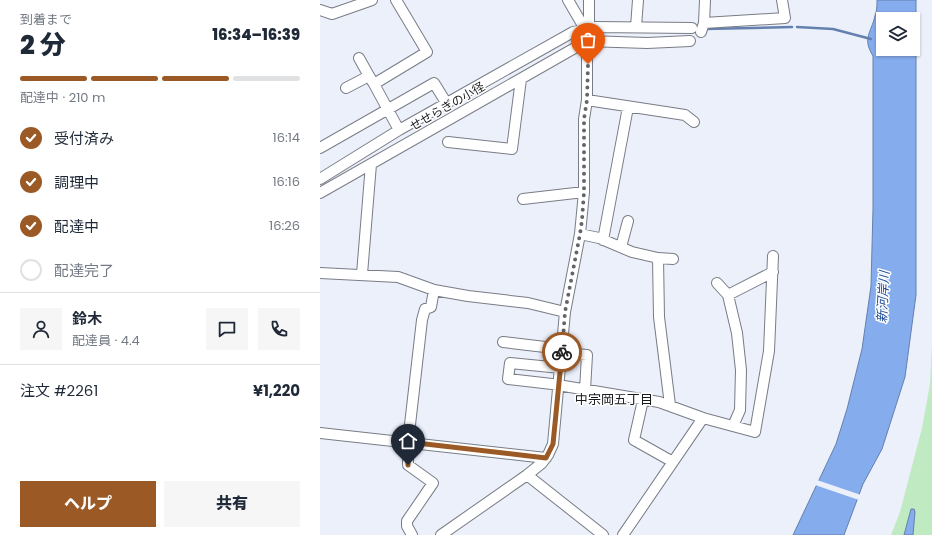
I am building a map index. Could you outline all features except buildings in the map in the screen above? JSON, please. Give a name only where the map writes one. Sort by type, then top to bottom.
[{"type":"street","points":[[320,10],[332,14],[372,0]]},
{"type":"street","points":[[346,88],[371,80],[427,52],[396,0]]},
{"type":"street","points":[[440,535],[527,475],[546,458],[553,444],[565,312],[580,234],[584,192],[584,119],[587,100],[587,41],[582,24],[568,0]]},
{"type":"street","points":[[584,29],[589,21],[589,0]]},
{"type":"street","points":[[636,27],[638,0]]},
{"type":"street","points":[[699,28],[705,0]]},
{"type":"street","points":[[320,179],[399,130],[573,32],[595,27],[699,28],[785,18],[782,0]]},
{"type":"street","points":[[587,41],[648,43],[690,41]]},
{"type":"street","name":"せせらぎの小径","points":[[320,193],[587,41]]},
{"type":"street","points":[[359,58],[399,130]]},
{"type":"street","points":[[448,142],[512,149],[520,79]]},
{"type":"street","points":[[320,148],[434,83],[446,104]]},
{"type":"street","points":[[587,100],[628,108],[646,108],[685,115],[694,122]]},
{"type":"street","points":[[603,240],[628,108]]},
{"type":"street","points":[[362,274],[371,164]]},
{"type":"street","points":[[523,199],[584,192]]},
{"type":"street","points":[[621,248],[628,221]]},
{"type":"street","points":[[580,234],[603,240],[632,252],[658,258],[672,258]]},
{"type":"street","points":[[561,368],[510,362],[508,379],[585,390],[670,405],[703,418],[755,432],[769,351],[773,256]]},
{"type":"street","points":[[658,258],[659,317],[670,405]]},
{"type":"street","points":[[728,295],[773,272]]},
{"type":"street","points":[[320,273],[398,277],[434,290],[468,296],[528,303],[565,312]]},
{"type":"street","points":[[717,283],[728,295],[737,333],[741,370],[740,410],[733,426]]},
{"type":"street","points":[[412,535],[407,526],[407,521],[433,483],[408,465],[408,442],[422,320],[425,308],[431,307],[434,290]]},
{"type":"street","points":[[503,342],[586,355],[585,390]]},
{"type":"street","points":[[643,400],[634,440],[673,462]]},
{"type":"street","points":[[623,535],[703,418]]},
{"type":"street","points":[[320,433],[546,458]]},
{"type":"street","points":[[527,475],[603,535]]},
{"type":"green space","points":[[932,344],[932,535],[891,535],[900,512],[922,428],[930,384]]},
{"type":"water","points":[[877,0],[916,0],[916,12],[876,12]]},
{"type":"water","name":"新河岸川","points":[[876,12],[876,56],[916,56],[916,295],[905,377],[882,449],[863,484],[844,535],[793,535],[836,444],[847,409],[862,349],[871,286],[873,208],[873,56],[868,45],[868,36]]},
{"type":"water","points":[[911,509],[914,509],[915,512],[913,535],[904,535]]},
{"type":"pier","points":[[817,480],[861,495],[859,500],[815,485]]},
{"type":"waterway","points":[[704,29],[792,27]]},
{"type":"waterway","points":[[797,27],[833,29],[871,39]]},
{"type":"way so far","points":[[562,352],[565,312],[582,220],[584,192],[584,119],[587,100],[586,91],[588,64]]},
{"type":"district","name":"中宗岡五丁目","points":[[614,399]]},
{"type":"route","points":[[408,465],[408,442],[546,458],[553,444],[562,352]]}]
